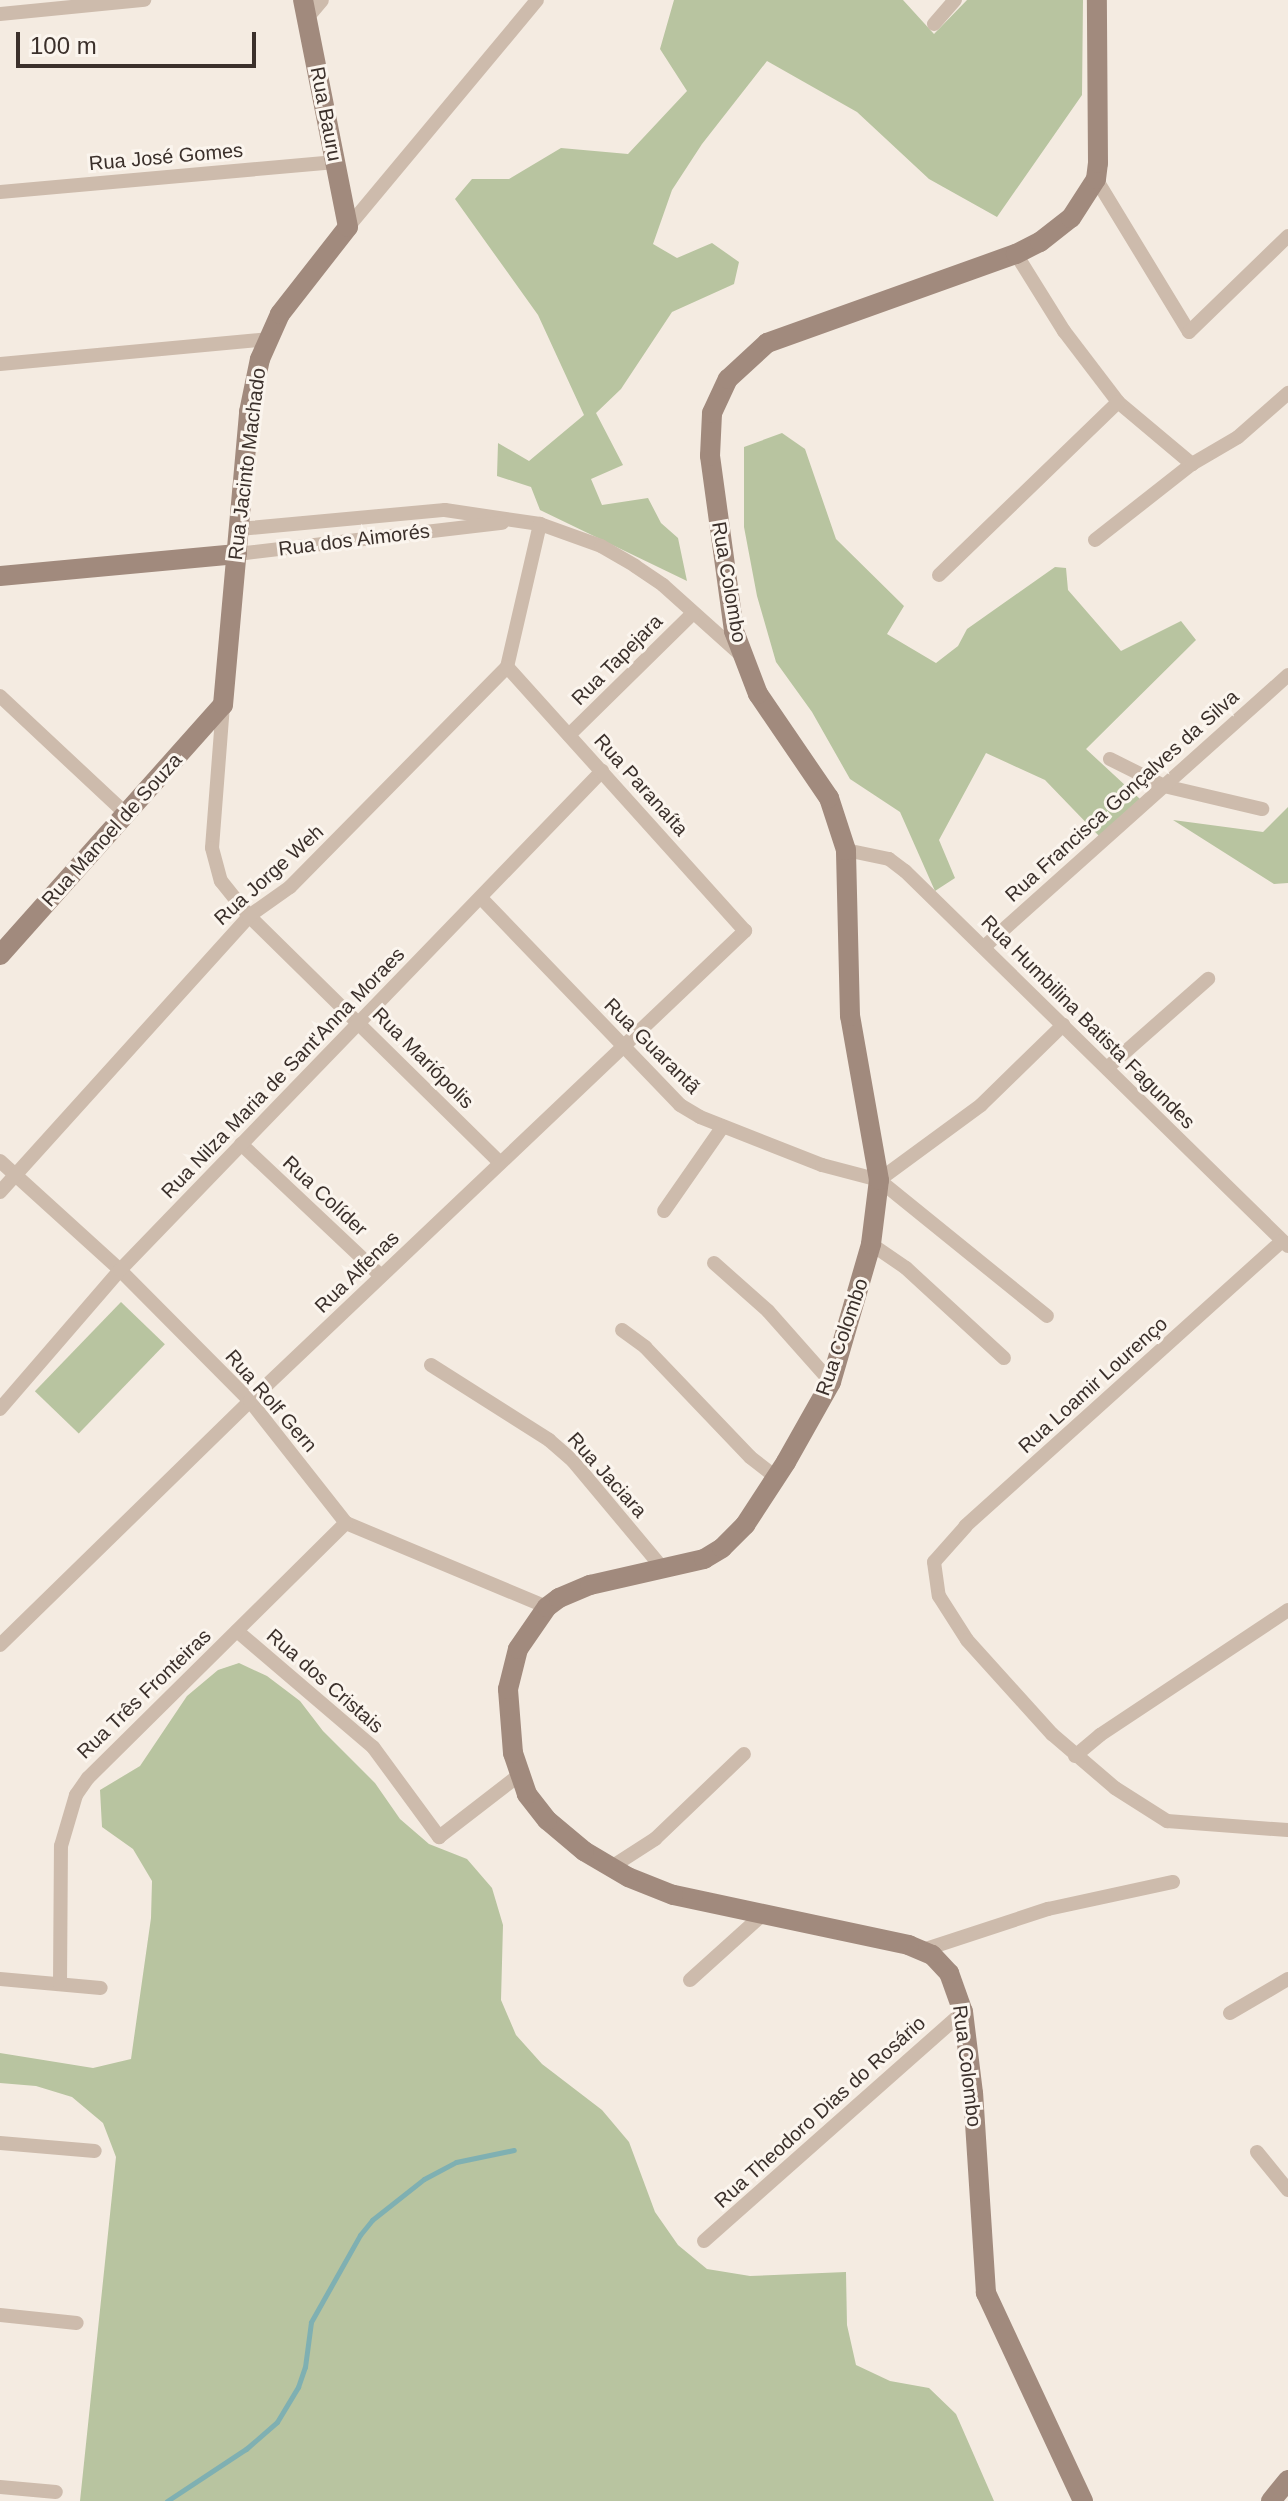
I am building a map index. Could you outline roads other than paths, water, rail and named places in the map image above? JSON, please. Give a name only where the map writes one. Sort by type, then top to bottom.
[{"type":"street","points":[[0,14],[144,0]]},
{"type":"street","points":[[305,9],[322,0]]},
{"type":"street","name":"Rua Jacinto Machado","points":[[249,916],[221,881],[212,848],[249,412],[267,339],[297,290],[537,0]]},
{"type":"street","points":[[934,24],[955,0]]},
{"type":"street","name":"Rua Colombo","points":[[1083,2501],[986,2293],[976,2124],[963,2012],[949,1973],[923,1950],[673,1895],[610,1868],[547,1820],[527,1794],[518,1776],[509,1710],[511,1668],[529,1630],[547,1607],[590,1585],[686,1565],[722,1548],[745,1525],[831,1382],[871,1244],[879,1180],[850,1016],[846,850],[829,798],[758,694],[742,656],[729,602],[710,456],[712,413],[728,379],[753,353],[784,335],[1016,254],[1040,242],[1071,218],[1096,179],[1101,128],[1097,0]]},
{"type":"street","name":"Rua Bauru","points":[[305,9],[348,227]]},
{"type":"street","name":"Rua José Gomes","points":[[0,192],[336,162]]},
{"type":"street","points":[[1096,179],[1189,332],[1288,236]]},
{"type":"street","points":[[1016,254],[1064,331],[1118,402],[1192,464]]},
{"type":"street","points":[[0,364],[267,339]]},
{"type":"street","points":[[1095,540],[1192,464],[1238,437],[1288,393]]},
{"type":"street","points":[[939,575],[1118,402]]},
{"type":"street","name":"Rua dos Aimorés","points":[[239,529],[406,511],[445,510],[540,524],[601,546],[635,566],[663,585],[742,656]]},
{"type":"street","name":"Rua dos Aimorés","points":[[0,576],[237,554],[518,521]]},
{"type":"street","points":[[507,667],[540,524]]},
{"type":"street","name":"Rua Tapejara","points":[[569,735],[692,614]]},
{"type":"street","name":"Rua Paranaíta","points":[[507,667],[745,931]]},
{"type":"street","name":"Rua Jorge Weh","points":[[0,1192],[249,916],[290,887],[507,667]]},
{"type":"street","name":"Rua Francisca Gonçalves da Silva","points":[[984,947],[1288,675]]},
{"type":"street","points":[[0,696],[126,814]]},
{"type":"street","name":"Rua Manoel de Souza","points":[[3,945],[223,705]]},
{"type":"street","points":[[1110,759],[1164,786],[1262,809]]},
{"type":"street","name":"Rua Nilza Maria de Sant'Anna Moraes","points":[[0,1409],[120,1270],[602,771]]},
{"type":"street","name":"Rua Humbilina Batista Fagundes","points":[[846,850],[871,853],[897,865],[1285,1244]]},
{"type":"street","name":"Rua Guarantã","points":[[481,898],[680,1105],[723,1126],[822,1165],[879,1180]]},
{"type":"street","name":"Rua Mariópolis","points":[[249,916],[500,1163]]},
{"type":"street","name":"Rua Alfenas","points":[[3,1637],[745,931]]},
{"type":"street","points":[[1107,1068],[1208,979]]},
{"type":"street","points":[[1047,1316],[879,1180],[981,1105],[1063,1025]]},
{"type":"street","points":[[664,1211],[723,1126]]},
{"type":"street","name":"Rua Colíder","points":[[241,1144],[381,1276]]},
{"type":"street","name":"Rua Rolf Gern","points":[[0,1161],[120,1270],[250,1401],[346,1523],[547,1607]]},
{"type":"street","points":[[871,1244],[906,1268],[1004,1358]]},
{"type":"street","name":"Rua Loamir Lourenço","points":[[1075,1756],[1023,1704],[967,1640],[939,1596],[934,1562],[966,1526],[1285,1244]]},
{"type":"street","points":[[714,1263],[768,1311],[831,1382]]},
{"type":"street","points":[[622,1330],[645,1347],[750,1457],[776,1477]]},
{"type":"street","name":"Rua Jaciara","points":[[431,1365],[549,1440],[573,1461],[664,1570]]},
{"type":"street","name":"Rua Três Fronteiras","points":[[60,1984],[61,1846],[76,1795],[88,1778],[346,1523]]},
{"type":"street","points":[[1288,1610],[1112,1726],[1075,1756],[1125,1796],[1167,1821],[1288,1830]]},
{"type":"street","name":"Rua dos Cristais","points":[[237,1631],[373,1747],[439,1837],[518,1776]]},
{"type":"street","points":[[610,1868],[655,1839],[744,1754]]},
{"type":"street","points":[[923,1950],[1048,1909],[1173,1882]]},
{"type":"street","points":[[690,1980],[761,1916]]},
{"type":"street","points":[[0,1979],[101,1988]]},
{"type":"street","points":[[1230,2013],[1288,1979]]},
{"type":"street","name":"Rua Theodoro Dias do Rosário","points":[[704,2241],[963,2012]]},
{"type":"street","points":[[0,2143],[95,2151]]},
{"type":"street","points":[[1257,2152],[1288,2190]]},
{"type":"street","points":[[0,2315],[77,2323]]},
{"type":"street","points":[[1271,2501],[1288,2480]]},
{"type":"street","points":[[0,2487],[56,2492]]},
{"type":"waterway","points":[[167,2501],[246,2449],[277,2422],[298,2387],[305,2367],[311,2322],[360,2235],[372,2220],[424,2179],[456,2162],[514,2150]]}]
